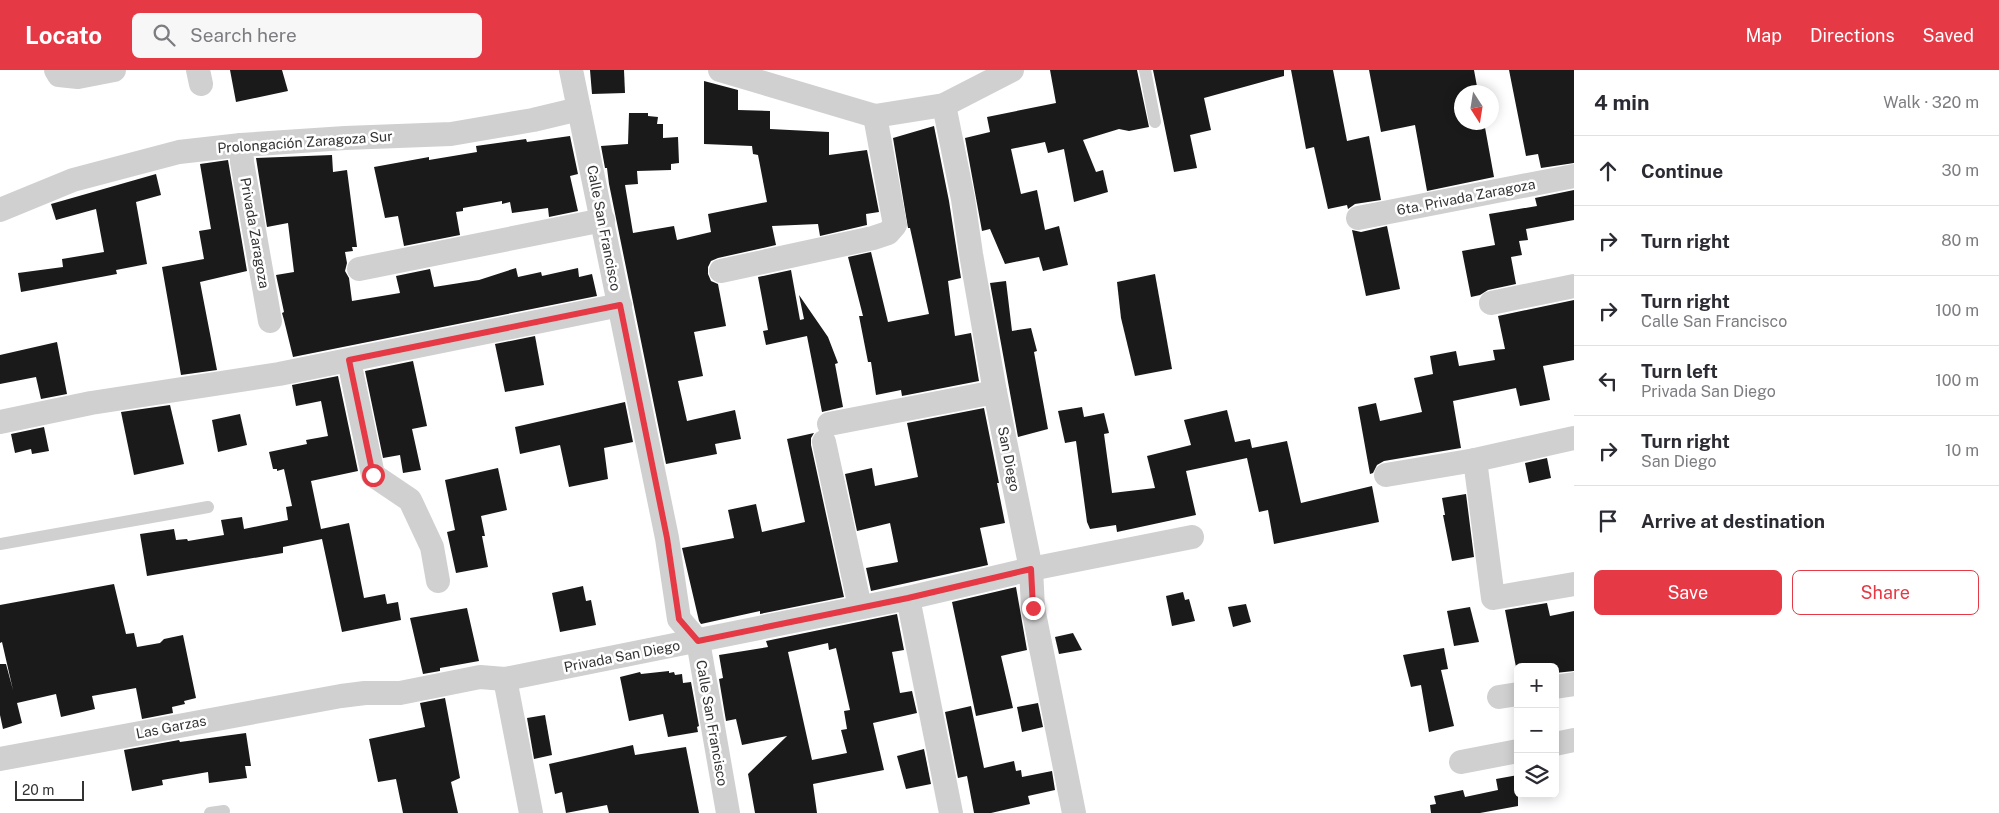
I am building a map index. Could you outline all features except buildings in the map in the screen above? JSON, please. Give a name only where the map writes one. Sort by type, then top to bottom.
[{"type":"street","points":[[56,70],[59,75],[78,77],[114,70]]},
{"type":"street","points":[[571,70],[579,109]]},
{"type":"street","points":[[533,120],[560,95],[566,86],[571,70]]},
{"type":"street","points":[[720,70],[875,116],[944,105],[1012,70]]},
{"type":"street","name":"San Diego","points":[[944,105],[963,199],[995,392],[1031,569],[1033,608],[1074,813]]},
{"type":"street","name":"Prolongación Zaragoza Sur","points":[[0,210],[74,180],[180,152],[241,145],[345,138],[450,134],[533,120],[579,109]]},
{"type":"street","name":"Calle San Francisco","points":[[579,109],[667,538],[679,619],[698,641],[728,813]]},
{"type":"street","points":[[721,270],[873,238],[888,233],[895,225],[875,116]]},
{"type":"street","name":"Privada Zaragoza","points":[[241,145],[242,162],[270,321]]},
{"type":"street","name":"6ta. Privada Zaragoza","points":[[1358,218],[1574,176]]},
{"type":"street","points":[[359,269],[603,220]]},
{"type":"street","points":[[1490,303],[1574,286]]},
{"type":"street","points":[[0,422],[91,403],[279,374],[620,305]]},
{"type":"street","points":[[349,360],[373,475],[410,500],[432,547],[438,581]]},
{"type":"street","points":[[860,607],[827,433],[995,392]]},
{"type":"street","points":[[1386,475],[1475,460],[1574,438]]},
{"type":"street","points":[[1475,460],[1493,598],[1574,584]]},
{"type":"street","name":"Privada San Diego","points":[[341,696],[365,693],[400,693],[480,677],[505,679],[908,598],[1031,569],[1192,537]]},
{"type":"street","points":[[908,598],[951,813]]},
{"type":"street","points":[[505,679],[531,813]]},
{"type":"street","points":[[1559,686],[1574,684]]},
{"type":"street","name":"Las Garzas","points":[[0,759],[341,696]]},
{"type":"street","points":[[1559,743],[1574,740]]},
{"type":"street","points":[[1461,762],[1514,752]]},
{"type":"lane","points":[[1145,70],[1155,122]]},
{"type":"lane","points":[[0,544],[208,507]]},
{"type":"lane","points":[[210,813],[224,810]]},
{"type":"route","points":[[373,475],[349,360],[620,305],[667,538],[679,619],[698,641],[908,598],[1031,569],[1033,608]]}]
